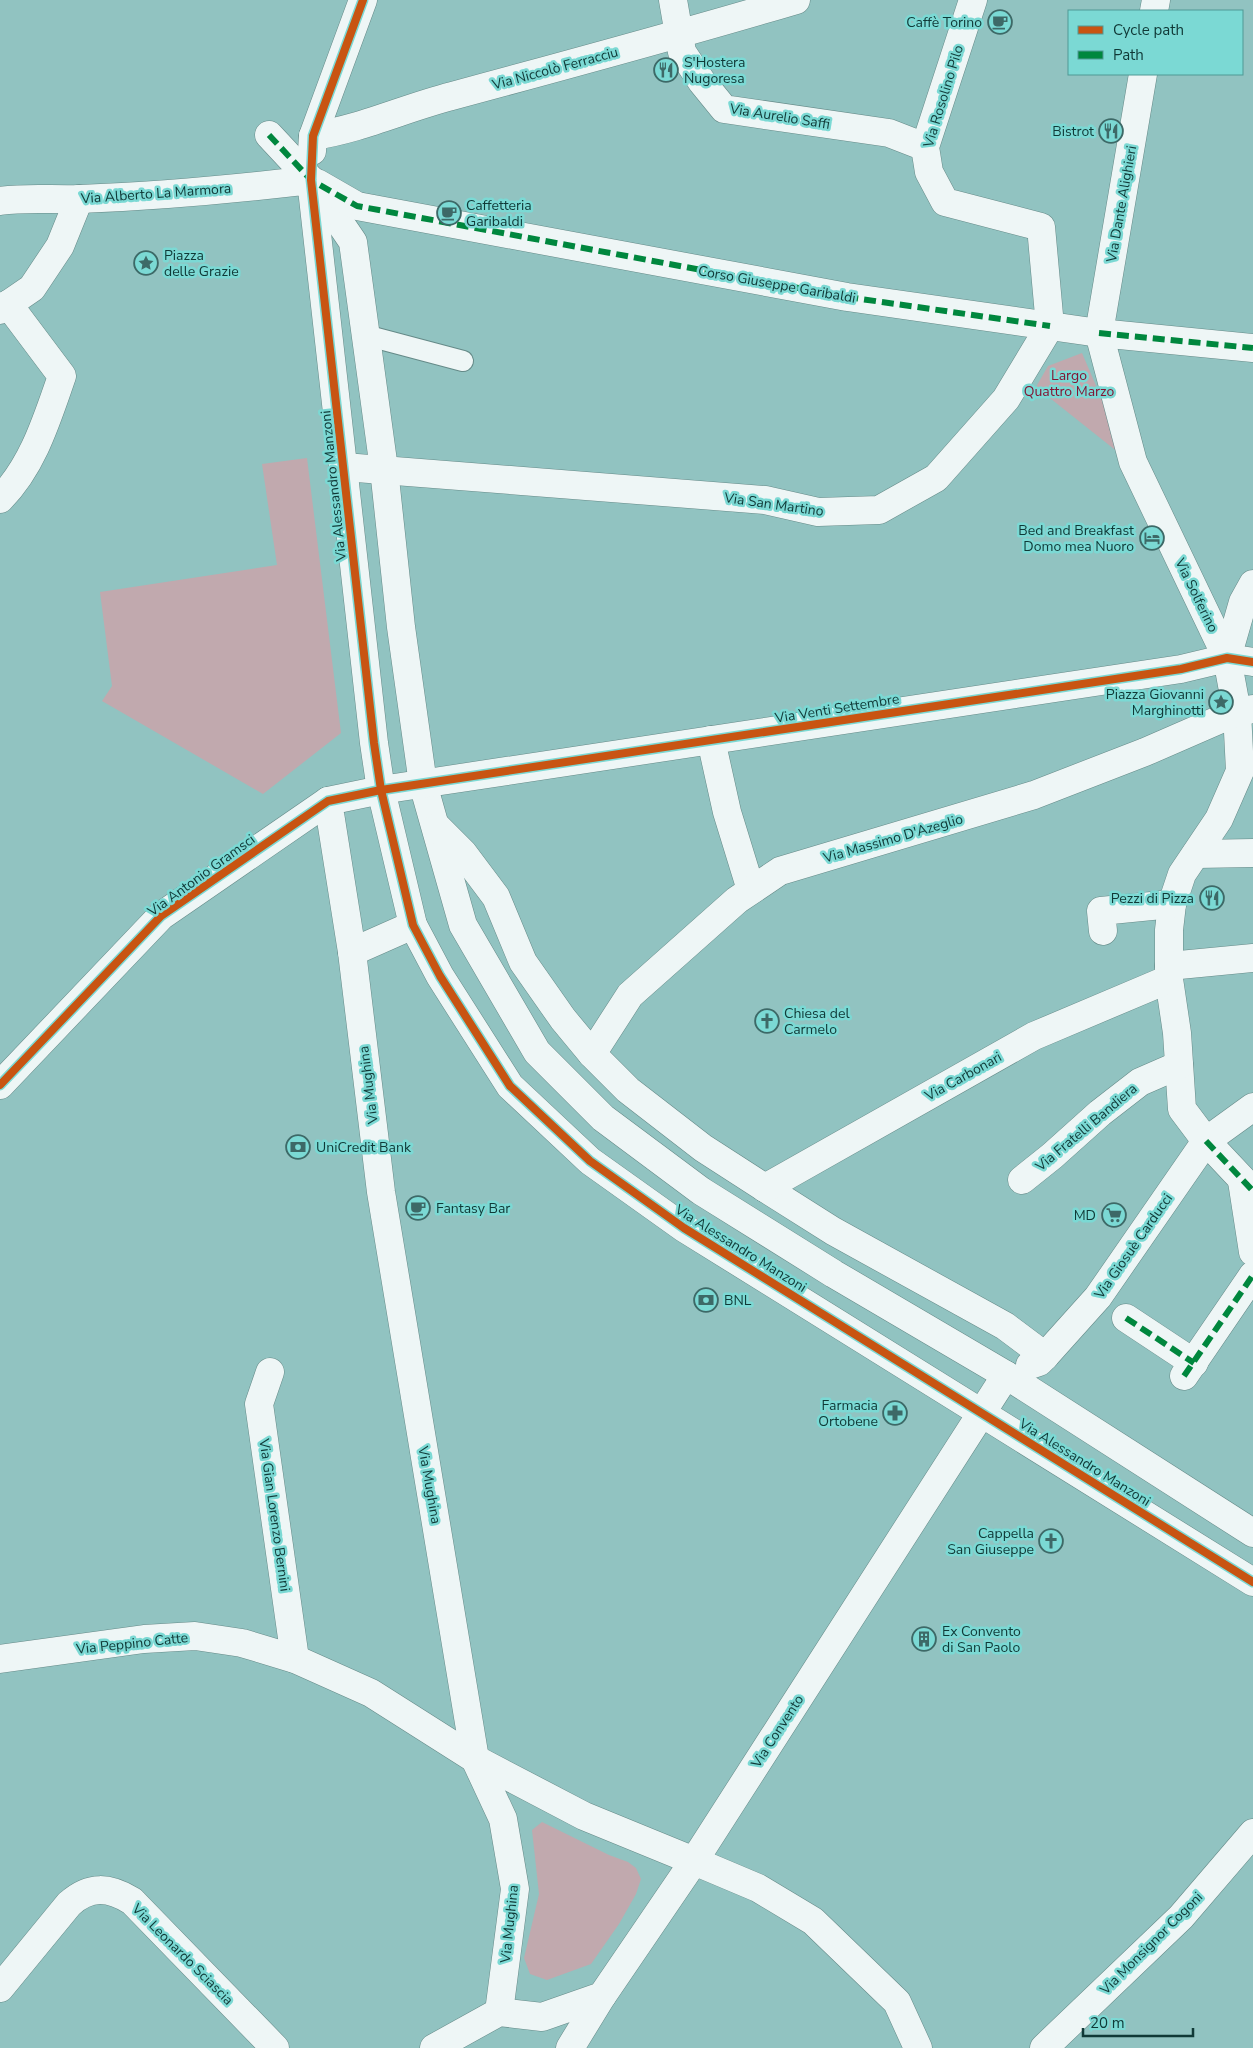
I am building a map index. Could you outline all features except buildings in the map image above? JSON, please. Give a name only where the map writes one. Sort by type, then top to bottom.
[{"type":"street","points":[[311,180],[313,136],[363,0]]},
{"type":"street","name":"Via Aurelio Saffi","points":[[674,0],[682,52],[702,82],[724,109],[890,133],[925,147]]},
{"type":"street","name":"Via Niccolò Ferracciu","points":[[313,136],[338,132],[416,106],[679,35],[796,0]]},
{"type":"street","name":"Via Rosolino Pilo","points":[[973,0],[925,147],[929,172],[945,202],[1041,227],[1050,326]]},
{"type":"street","name":"Via Dante Alighieri","points":[[1099,334],[1143,75]]},
{"type":"street","points":[[269,135],[311,180]]},
{"type":"street","name":"Corso Giuseppe Garibaldi","points":[[311,180],[357,206],[379,211],[847,297],[1099,334],[1253,348]]},
{"type":"street","name":"Via Alberto La Marmora","points":[[0,201],[16,199],[79,199],[260,186],[311,180]]},
{"type":"street","name":"Via Alessandro Manzoni","points":[[311,180],[352,242],[384,469],[401,627],[423,784],[463,925],[537,1052],[603,1118],[701,1191],[834,1274],[1006,1375],[1253,1533]]},
{"type":"street","name":"Via Alessandro Manzoni","points":[[311,180],[374,743],[381,790],[413,925],[440,976],[510,1086],[590,1161],[684,1228],[1253,1582]]},
{"type":"street","points":[[0,499],[13,486],[41,436],[62,376],[4,307],[32,288],[60,246],[79,199]]},
{"type":"street","name":"Via San Martino","points":[[384,469],[765,500],[818,512],[879,510],[936,478],[1006,399],[1050,326]]},
{"type":"street","name":"Via Solferino","points":[[1099,334],[1133,462],[1240,660]]},
{"type":"street","name":"Via Alessandro Manzoni","points":[[344,467],[384,469]]},
{"type":"street","points":[[1253,584],[1243,602],[1240,660],[1245,710],[1247,771],[1219,819],[1182,874],[1172,904],[1169,930],[1169,972],[1177,1033],[1182,1109],[1206,1141],[1249,1185],[1253,1252]]},
{"type":"street","name":"Via Venti Settembre","points":[[423,784],[1240,660]]},
{"type":"street","name":"Via Massimo D'Azeglio","points":[[592,1054],[630,995],[737,900],[780,870],[1034,796],[1245,710]]},
{"type":"street","points":[[711,740],[727,812],[751,890]]},
{"type":"street","points":[[381,790],[423,784]]},
{"type":"street","name":"Via Antonio Gramsci","points":[[0,1085],[161,916],[328,801],[381,790]]},
{"type":"street","name":"Via Mughina","points":[[328,801],[352,952],[382,1192],[475,1759],[503,1819],[515,1889],[498,2012]]},
{"type":"street","name":"Via Alessandro Manzoni","points":[[435,825],[463,853],[496,898],[523,962],[563,1019],[592,1054],[628,1090],[703,1148],[764,1188],[833,1230],[1005,1326],[1045,1356]]},
{"type":"street","points":[[1196,854],[1253,854]]},
{"type":"street","points":[[1103,931],[1101,911],[1172,904]]},
{"type":"street","points":[[352,952],[413,925]]},
{"type":"street","points":[[1169,972],[1253,958]]},
{"type":"street","name":"Via Carbonari","points":[[764,1188],[1034,1036],[1169,972]]},
{"type":"street","name":"Via Fratelli Bandiera","points":[[1022,1180],[1052,1156],[1100,1112],[1140,1082],[1178,1064]]},
{"type":"street","name":"Via Giosuè Carducci","points":[[1006,1375],[1039,1362],[1045,1356],[1098,1297],[1206,1141],[1253,1107]]},
{"type":"street","points":[[1126,1318],[1189,1370],[1253,1275]]},
{"type":"street","name":"Via Gian Lorenzo Bernini","points":[[270,1372],[259,1404],[295,1659]]},
{"type":"street","points":[[982,1412],[1006,1375]]},
{"type":"street","name":"Via Convento","points":[[570,2048],[602,1996],[694,1861],[982,1412]]},
{"type":"street","name":"Via Peppino Catte","points":[[0,1659],[144,1639],[195,1636],[242,1643],[295,1659],[371,1693],[475,1759],[584,1816],[758,1888],[813,1921],[897,2002],[918,2048]]},
{"type":"street","name":"Via Monsignor Cogoni","points":[[1044,2048],[1181,1917],[1253,1834]]},
{"type":"street","name":"Via Leonardo Sciascia","points":[[0,1988],[69,1904],[87,1892],[109,1890],[119,1893],[132,1901],[275,2048]]},
{"type":"street","points":[[434,2048],[498,2012],[542,2017],[602,1996]]},
{"type":"lane","points":[[365,335],[463,361]]},
{"type":"green space","name":"Largo Quattro Marzo","points":[[1082,353],[1118,437],[1119,453],[1036,387],[1048,366]]},
{"type":"green space","points":[[307,458],[341,733],[263,794],[102,701],[112,686],[100,592],[277,565],[262,464]]},
{"type":"green space","points":[[542,1822],[609,1855],[628,1862],[636,1868],[641,1879],[636,1894],[619,1924],[591,1964],[547,1980],[530,1974],[524,1958],[539,1894],[532,1830]]},
{"type":"marked path","points":[[269,135],[311,180],[357,206],[847,297],[1050,326]]},
{"type":"marked path","points":[[1099,333],[1253,348]]},
{"type":"marked path","points":[[1206,1141],[1253,1191]]},
{"type":"marked path","points":[[1184,1376],[1253,1275]]},
{"type":"marked path","points":[[1126,1318],[1194,1363]]},
{"type":"cycle path","points":[[363,0],[313,136],[311,180],[374,743],[381,790],[413,925],[440,976],[510,1086],[590,1161],[684,1228],[1253,1582]]},
{"type":"cycle path","points":[[0,1085],[161,916],[328,801],[381,790],[1181,669],[1227,658],[1253,662]]},
{"type":"place","name":"Caffè Torino","points":[[1000,22]]},
{"type":"place","name":"S'Hostera Nugoresa","points":[[666,70]]},
{"type":"place","name":"Bistrot","points":[[1111,131]]},
{"type":"place","name":"Caffetteria Garibaldi","points":[[449,213]]},
{"type":"place","name":"Piazza delle Grazie","points":[[146,263]]},
{"type":"place","name":"Bed and Breakfast Domo mea Nuoro","points":[[1152,538]]},
{"type":"place","name":"Piazza Giovanni Marghinotti","points":[[1221,702]]},
{"type":"place","name":"Pezzi di Pizza","points":[[1212,898]]},
{"type":"place","name":"Chiesa del Carmelo","points":[[767,1021]]},
{"type":"place","name":"UniCredit Bank","points":[[298,1147]]},
{"type":"place","name":"Fantasy Bar","points":[[418,1208]]},
{"type":"place","name":"MD","points":[[1114,1215]]},
{"type":"place","name":"BNL","points":[[706,1300]]},
{"type":"place","name":"Farmacia Ortobene","points":[[895,1413]]},
{"type":"place","name":"Cappella San Giuseppe","points":[[1051,1541]]},
{"type":"place","name":"Ex Convento di San Paolo","points":[[924,1639]]}]
